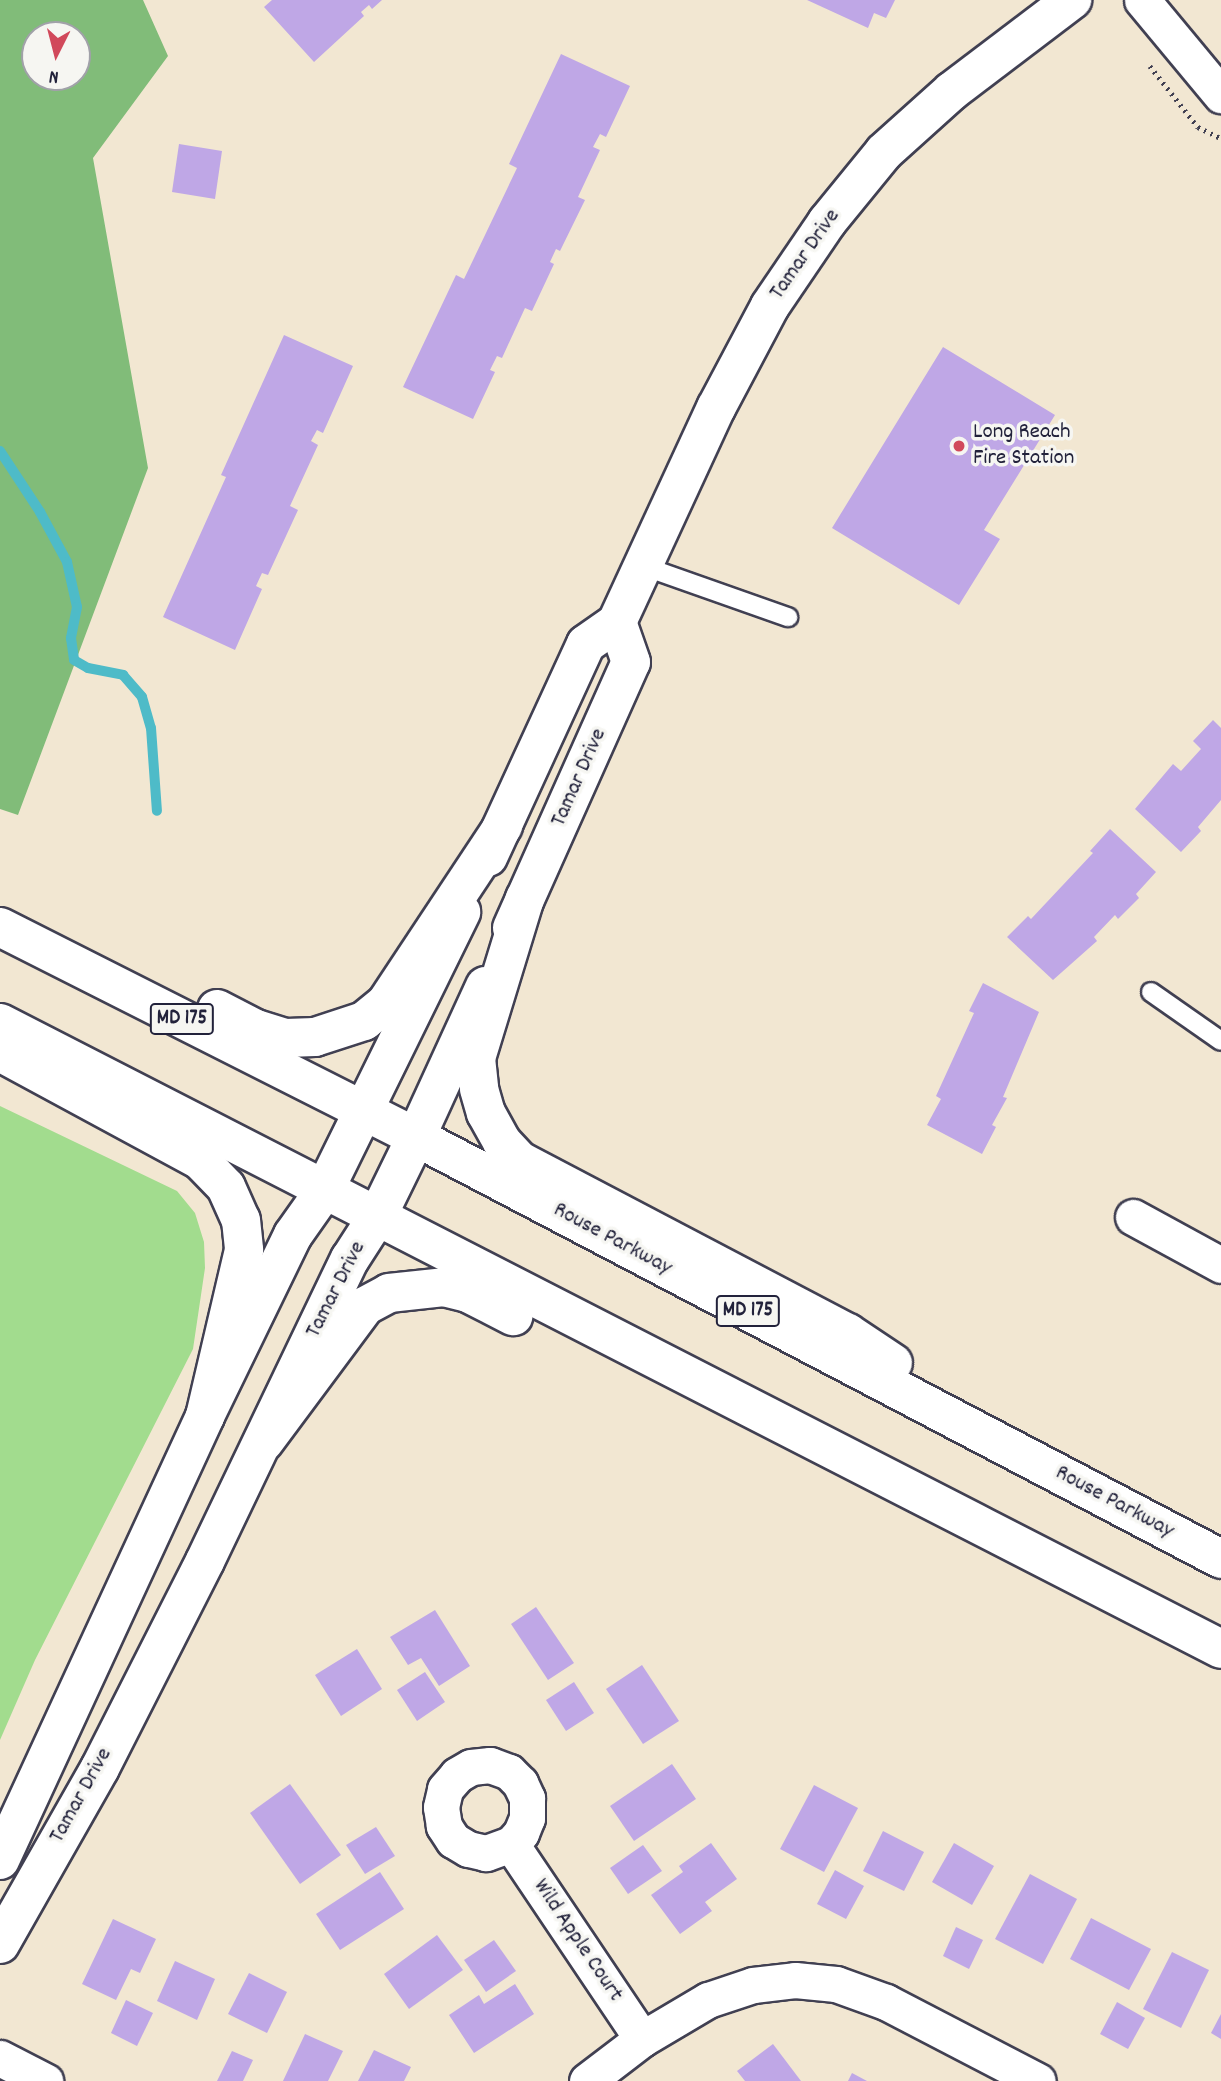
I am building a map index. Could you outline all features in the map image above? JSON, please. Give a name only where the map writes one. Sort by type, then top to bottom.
[{"type":"main road","name":"Tamar Drive","points":[[0,1860],[205,1416],[293,1235],[324,1191],[503,826],[586,644],[617,622],[716,408],[770,306],[827,222],[884,152],[943,100],[1072,0]]},
{"type":"main road","name":"Tamar Drive","points":[[0,1944],[100,1768],[264,1442],[350,1259],[377,1217],[416,1137],[631,662],[617,622]]},
{"type":"main road","points":[[0,901],[256,1028],[286,1038],[315,1038],[364,1021],[386,1003],[503,826]]},
{"type":"main road","points":[[525,898],[476,1058],[479,1089],[486,1113],[511,1152],[520,1161],[848,1333],[1033,1460]]},
{"type":"main road","name":"Rouse Parkway","points":[[0,927],[416,1137],[1221,1559]]},
{"type":"main road","points":[[0,1023],[1221,1649]]},
{"type":"main road","points":[[0,1052],[200,1160],[226,1187],[241,1220],[244,1250],[205,1416]]},
{"type":"main road","points":[[264,1442],[365,1306],[389,1293],[444,1287],[468,1293],[658,1388],[866,1466]]},
{"type":"street","points":[[1142,0],[1221,94]]},
{"type":"street","points":[[1133,1217],[1221,1265]]},
{"type":"street","name":"Wild Apple Court","points":[[511,1844],[642,2039]]},
{"type":"street","points":[[587,2081],[642,2039],[708,2000],[753,1986],[795,1980],[836,1984],[886,2002],[1038,2081]]},
{"type":"street","points":[[0,2058],[45,2081]]},
{"type":"lane","points":[[643,566],[788,617]]},
{"type":"lane","points":[[1151,992],[1221,1041]]},
{"type":"green space","points":[[0,0],[143,0],[168,56],[93,158],[148,468],[18,815],[0,809]]},
{"type":"green space","points":[[0,1106],[177,1191],[195,1213],[204,1242],[205,1268],[193,1349],[35,1660],[0,1740]]},
{"type":"building","points":[[272,0],[382,0],[372,9],[369,5],[361,12],[364,16],[314,62],[264,7]]},
{"type":"building","points":[[807,0],[895,0],[886,18],[874,13],[868,28]]},
{"type":"building","points":[[561,54],[630,86],[606,137],[600,134],[593,147],[600,150],[578,197],[585,200],[560,251],[556,249],[550,262],[554,264],[532,311],[525,308],[502,358],[497,356],[490,370],[495,372],[473,419],[403,387],[456,275],[464,279],[517,168],[509,164]]},
{"type":"building","points":[[179,144],[222,151],[215,199],[172,192]]},
{"type":"building","points":[[284,335],[353,366],[323,433],[317,430],[311,441],[318,445],[290,506],[298,510],[268,575],[262,573],[256,586],[262,589],[235,650],[163,617],[226,477],[221,475]]},
{"type":"building","name":"Long Reach Fire Station","points":[[943,347],[1055,415],[984,530],[1000,539],[959,605],[832,528]]},
{"type":"building","points":[[1213,720],[1221,728],[1221,800],[1198,827],[1201,831],[1181,852],[1135,809],[1173,764],[1181,771],[1201,749],[1193,741]]},
{"type":"building","points":[[1110,829],[1156,872],[1136,894],[1139,898],[1118,919],[1115,915],[1094,937],[1097,941],[1053,980],[1007,937],[1028,916],[1031,919],[1093,853],[1090,851]]},
{"type":"building","points":[[983,983],[1039,1012],[1003,1097],[1007,1098],[992,1125],[996,1127],[982,1154],[927,1125],[941,1099],[936,1096],[974,1013],[969,1011]]},
{"type":"building","points":[[536,1607],[574,1663],[548,1680],[511,1624]]},
{"type":"building","points":[[435,1610],[470,1666],[439,1686],[421,1658],[408,1665],[390,1637]]},
{"type":"building","points":[[357,1649],[382,1689],[341,1716],[315,1675]]},
{"type":"building","points":[[642,1665],[679,1721],[643,1744],[606,1689]]},
{"type":"building","points":[[425,1672],[445,1702],[417,1721],[397,1690]]},
{"type":"building","points":[[574,1682],[594,1713],[566,1731],[546,1700]]},
{"type":"building","points":[[672,1764],[696,1799],[634,1841],[610,1806]]},
{"type":"building","points":[[290,1784],[341,1855],[300,1884],[250,1813]]},
{"type":"building","points":[[814,1785],[858,1808],[824,1872],[780,1849]]},
{"type":"building","points":[[376,1827],[395,1856],[365,1874],[346,1845]]},
{"type":"building","points":[[883,1831],[924,1852],[904,1891],[863,1871]]},
{"type":"building","points":[[711,1843],[737,1879],[705,1902],[712,1911],[680,1934],[651,1895],[683,1872],[679,1866]]},
{"type":"building","points":[[954,1843],[994,1866],[972,1905],[932,1882]]},
{"type":"building","points":[[643,1845],[662,1871],[628,1894],[610,1868]]},
{"type":"building","points":[[835,1870],[864,1886],[846,1919],[817,1904]]},
{"type":"building","points":[[380,1872],[404,1909],[340,1950],[316,1914]]},
{"type":"building","points":[[1030,1874],[1077,1899],[1043,1964],[995,1939]]},
{"type":"building","points":[[1091,1918],[1151,1949],[1129,1990],[1070,1959]]},
{"type":"building","points":[[113,1919],[156,1939],[140,1973],[131,1969],[116,2000],[82,1984]]},
{"type":"building","points":[[956,1927],[983,1940],[969,1969],[943,1956]]},
{"type":"building","points":[[437,1935],[463,1970],[409,2009],[384,1974]]},
{"type":"building","points":[[494,1940],[516,1971],[486,1992],[464,1960]]},
{"type":"building","points":[[1172,1952],[1209,1970],[1181,2028],[1143,2009]]},
{"type":"building","points":[[175,1961],[215,1979],[197,2020],[157,2001]]},
{"type":"building","points":[[249,1973],[287,1992],[267,2033],[228,2014]]},
{"type":"building","points":[[515,1984],[534,2014],[474,2053],[449,2015],[479,1995],[484,2004]]},
{"type":"building","points":[[126,2000],[153,2013],[137,2046],[111,2033]]},
{"type":"building","points":[[1117,2002],[1145,2018],[1128,2049],[1100,2034]]},
{"type":"building","points":[[1221,2014],[1221,2039],[1211,2033]]},
{"type":"building","points":[[305,2034],[343,2051],[328,2081],[283,2081]]},
{"type":"building","points":[[773,2044],[801,2081],[745,2081],[737,2071]]},
{"type":"building","points":[[374,2050],[411,2067],[404,2081],[358,2081]]},
{"type":"building","points":[[232,2051],[253,2060],[243,2081],[217,2081]]},
{"type":"building","points":[[852,2073],[867,2081],[848,2081]]},
{"type":"waterway","points":[[0,451],[40,512],[67,562],[77,607],[71,638],[74,660],[88,668],[123,675],[142,697],[151,728],[157,811]]},
{"type":"place","name":"Long Reach Fire Station","points":[[959,446]]}]
